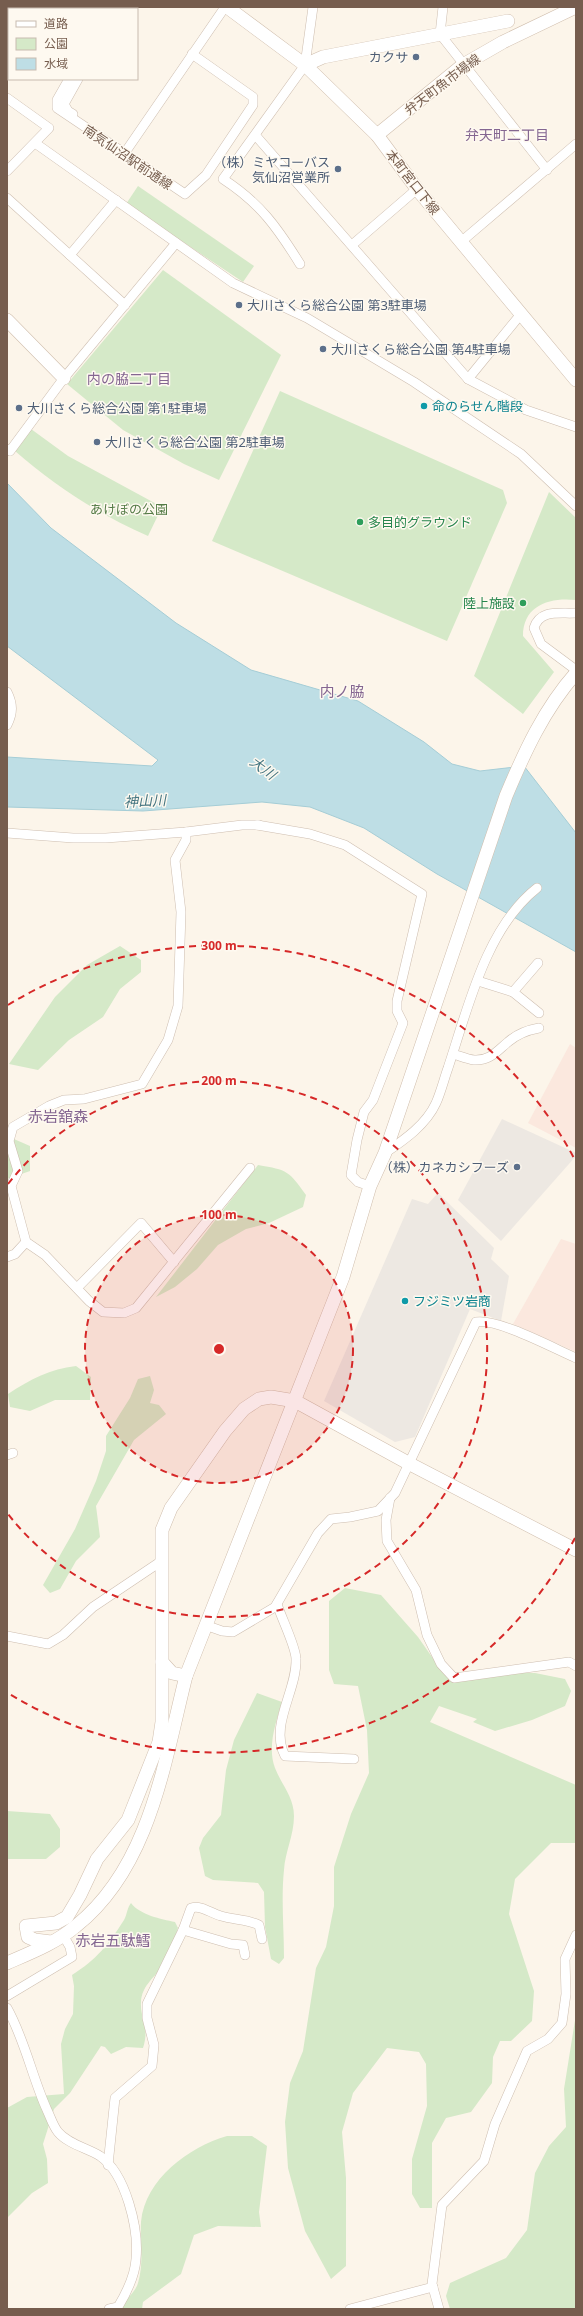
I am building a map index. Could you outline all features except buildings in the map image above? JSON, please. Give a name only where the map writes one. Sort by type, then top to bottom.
[{"type":"street","points":[[125,152],[226,7]]},
{"type":"street","name":"本町宮口下線","points":[[226,7],[305,65],[377,135],[417,189],[462,241],[576,380]]},
{"type":"street","points":[[300,264],[277,226],[245,194],[223,179],[256,136],[305,65],[313,7]]},
{"type":"street","points":[[443,7],[440,34],[547,170]]},
{"type":"street","name":"弁天町魚市場線","points":[[377,135],[463,65],[503,42],[575,7]]},
{"type":"street","points":[[305,65],[323,57],[508,21]]},
{"type":"street","name":"南気仙沼駅前通線","points":[[67,80],[57,100],[57,108],[177,186],[186,188],[204,171],[249,102],[246,97],[191,56]]},
{"type":"street","name":"南気仙沼駅前通線","points":[[77,80],[64,104],[68,111],[125,152]]},
{"type":"street","points":[[7,98],[49,128],[7,171]]},
{"type":"street","points":[[256,136],[468,379],[526,410],[576,427]]},
{"type":"street","points":[[35,143],[233,283],[308,318],[414,382],[521,454],[576,506]]},
{"type":"street","points":[[462,241],[576,144]]},
{"type":"street","points":[[352,245],[417,189]]},
{"type":"street","points":[[7,198],[125,305]]},
{"type":"street","points":[[70,255],[116,200]]},
{"type":"street","points":[[7,449],[10,451],[64,378],[176,243]]},
{"type":"street","points":[[468,379],[521,314]]},
{"type":"street","points":[[7,320],[64,378]]},
{"type":"street","points":[[7,1963],[63,1935],[97,1908],[122,1876],[143,1835],[186,1676],[344,1277],[370,1186],[385,1153],[506,796],[526,749],[560,691],[576,672],[541,644],[534,628],[538,618],[544,614],[576,613]]},
{"type":"street","points":[[7,692],[12,707],[11,717],[7,724]]},
{"type":"street","points":[[7,833],[73,838],[186,832],[242,825],[258,825],[310,834],[344,845],[422,894],[397,1001],[397,1011],[403,1023],[373,1100],[364,1112],[357,1140],[351,1175],[358,1182],[370,1186]]},
{"type":"street","points":[[186,832],[186,840],[175,860],[181,912],[180,977],[178,1006],[168,1040],[142,1084],[84,1098],[64,1100],[49,1106],[13,1127],[9,1141],[18,1171],[9,1183],[26,1242],[45,1255],[103,1312],[124,1313],[136,1308],[250,1168]]},
{"type":"street","points":[[385,1153],[412,1134],[436,1104],[478,981],[491,949],[512,912],[524,898],[537,888]]},
{"type":"street","points":[[513,992],[538,962]]},
{"type":"street","points":[[478,981],[513,992],[539,1014]]},
{"type":"street","points":[[453,1054],[472,1060],[481,1060],[498,1053],[508,1042],[522,1032],[539,1028]]},
{"type":"street","points":[[77,1288],[141,1223],[174,1262]]},
{"type":"street","points":[[7,1257],[15,1254],[26,1242]]},
{"type":"street","points":[[205,1625],[222,1631],[233,1632],[275,1607],[318,1533],[331,1519],[350,1518],[378,1511],[395,1493],[476,1322],[484,1320],[501,1325],[576,1358]]},
{"type":"street","points":[[51,1942],[35,1940],[28,1937],[26,1926],[56,1923],[67,1917],[80,1895],[94,1864],[128,1820],[159,1742],[162,1722],[160,1562],[162,1530],[171,1508],[225,1431],[244,1409],[259,1399],[271,1397],[295,1401],[410,1464],[576,1550]]},
{"type":"street","points":[[390,1498],[386,1520],[387,1541],[416,1590],[427,1636],[441,1664],[454,1678],[569,1662],[576,1666]]},
{"type":"street","points":[[7,1636],[48,1644],[63,1635],[93,1608],[160,1562]]},
{"type":"street","points":[[277,1604],[296,1658],[292,1687],[282,1719],[280,1746],[285,1756],[354,1759]]},
{"type":"street","points":[[162,1662],[172,1673],[186,1676]]},
{"type":"street","points":[[108,2165],[115,2098],[152,2066],[154,2046],[147,2018],[147,2004],[183,1930],[191,1908],[197,1906],[221,1916],[252,1922],[259,1925],[262,1939]]},
{"type":"street","points":[[183,1930],[231,1944],[243,1945],[245,1955]]},
{"type":"street","points":[[7,1996],[72,1957],[70,1948],[63,1935]]},
{"type":"street","points":[[439,2309],[433,2287],[442,2205],[484,2161],[495,2124],[527,2051],[548,2039],[562,2023],[566,1994],[565,1959],[576,1935]]},
{"type":"street","points":[[7,2008],[15,2023],[39,2092],[58,2132],[83,2149],[100,2156],[116,2174],[129,2201],[136,2238],[136,2260],[128,2289],[118,2307],[109,2309]]},
{"type":"street","points":[[350,2309],[433,2287]]},
{"type":"shaded area","points":[[570,1044],[576,1048],[576,1148],[528,1123]]},
{"type":"shaded area","points":[[502,1119],[576,1153],[576,1156],[501,1241],[458,1200]]},
{"type":"shaded area","points":[[438,1193],[494,1248],[491,1259],[509,1276],[501,1321],[470,1309],[415,1437],[395,1442],[324,1401],[412,1199],[428,1204]]},
{"type":"shaded area","points":[[561,1239],[576,1244],[576,1352],[513,1324]]},
{"type":"green space","points":[[138,186],[254,266],[243,282],[126,204]]},
{"type":"green space","points":[[163,270],[281,355],[219,480],[184,464],[123,430],[67,384]]},
{"type":"green space","name":"多目的グラウンド","points":[[280,391],[503,490],[507,503],[447,641],[212,541]]},
{"type":"green space","name":"あけぼの公園","points":[[31,429],[68,456],[162,507],[148,536],[94,509],[46,476],[15,451]]},
{"type":"green space","name":"陸上施設","points":[[549,492],[576,518],[576,600],[557,600],[540,605],[533,610],[524,625],[523,636],[554,672],[523,714],[474,676]]},
{"type":"green space","points":[[120,946],[141,960],[141,972],[120,989],[103,1017],[69,1040],[38,1070],[9,1064],[55,997],[87,965]]},
{"type":"green space","points":[[7,1136],[30,1146],[30,1171],[7,1179]]},
{"type":"green space","points":[[258,1165],[282,1170],[291,1176],[306,1195],[303,1207],[269,1223],[246,1229],[218,1245],[197,1269],[175,1287],[156,1297]]},
{"type":"green space","points":[[76,1366],[91,1377],[90,1400],[55,1400],[30,1411],[10,1407],[8,1394],[16,1389],[49,1372]]},
{"type":"green space","points":[[150,1376],[154,1390],[150,1403],[159,1405],[166,1414],[134,1440],[96,1506],[100,1537],[76,1561],[60,1589],[50,1593],[43,1585],[75,1529],[96,1481],[106,1451],[106,1436],[130,1398],[138,1379]]},
{"type":"green space","points":[[345,1588],[381,1595],[418,1637],[439,1667],[467,1677],[502,1673],[535,1673],[565,1679],[571,1691],[565,1706],[532,1720],[495,1731],[473,1722],[477,1719],[439,1706],[430,1722],[576,1785],[576,1843],[551,1843],[515,1879],[509,1914],[534,1991],[532,2021],[511,2041],[500,2041],[493,2057],[492,2083],[471,2112],[446,2118],[432,2143],[432,2208],[420,2208],[412,2194],[412,2159],[427,2106],[426,2064],[419,2052],[387,2048],[353,2093],[342,2132],[346,2178],[346,2266],[331,2279],[305,2231],[288,2168],[285,2122],[290,2083],[303,2051],[316,1968],[326,1947],[334,1906],[334,1867],[351,1814],[369,1773],[367,1730],[358,1686],[334,1684],[329,1670],[329,1601]]},
{"type":"green space","points":[[257,1693],[282,1702],[273,1735],[272,1752],[275,1768],[290,1797],[294,1816],[293,1830],[284,1870],[284,1958],[279,1964],[271,1959],[265,1927],[264,1892],[258,1883],[213,1880],[205,1876],[199,1848],[203,1838],[221,1815],[226,1770],[234,1740]]},
{"type":"green space","points":[[7,1811],[50,1814],[60,1829],[60,1847],[46,1859],[7,1859]]},
{"type":"green space","points":[[131,1903],[140,1911],[157,1918],[175,1922],[178,1928],[173,1943],[161,1968],[143,1991],[141,2008],[146,2034],[143,2048],[126,2047],[111,2054],[105,2047],[101,2046],[70,2093],[54,2109],[43,2144],[47,2159],[48,2183],[32,2193],[7,2218],[7,2108],[27,2097],[64,2094],[61,2044],[65,2029],[73,2014],[74,1986],[72,1975],[95,1957],[113,1937],[124,1920]]},
{"type":"green space","points":[[576,2014],[576,2309],[450,2309],[446,2296],[450,2283],[506,2258],[527,2230],[535,2173],[549,2146],[566,2127],[564,2089]]},
{"type":"green space","points":[[227,2136],[252,2136],[267,2146],[259,2212],[261,2227],[218,2226],[194,2235],[181,2274],[143,2302],[142,2309],[118,2309],[132,2293],[138,2283],[141,2260],[141,2222],[144,2206],[151,2192],[171,2167],[184,2157],[198,2148]]},
{"type":"water","points":[[7,483],[51,528],[176,623],[251,670],[358,701],[424,742],[452,764],[480,771],[524,766],[576,833],[576,952],[437,874],[364,828],[310,807],[262,802],[143,811],[7,807],[7,757],[152,766],[158,760],[7,646]]},
{"type":"place","name":"カクサ","points":[[416,57]]},
{"type":"place","name":"（株）ミヤコーバス 気仙沼営業所","points":[[338,169]]},
{"type":"place","name":"大川さくら総合公園 第3駐車場","points":[[239,305]]},
{"type":"place","name":"大川さくら総合公園 第4駐車場","points":[[323,349]]},
{"type":"place","name":"命のらせん階段","points":[[424,406]]},
{"type":"place","name":"大川さくら総合公園 第1駐車場","points":[[19,408]]},
{"type":"place","name":"大川さくら総合公園 第2駐車場","points":[[97,442]]},
{"type":"place","name":"多目的グラウンド","points":[[360,522]]},
{"type":"place","name":"陸上施設","points":[[523,603]]},
{"type":"place","name":"（株）カネカシフーズ","points":[[517,1167]]},
{"type":"place","name":"フジミツ岩商","points":[[405,1301]]},
{"type":"district","name":"弁天町二丁目","points":[[507,135]]},
{"type":"district","name":"内の脇二丁目","points":[[129,379]]},
{"type":"district","name":"内ノ脇","points":[[342,692]]},
{"type":"district","name":"赤岩舘森","points":[[58,1117]]},
{"type":"district","name":"赤岩五駄鱈","points":[[113,1941]]},
{"type":"water label","name":"大川","points":[[263,768]]},
{"type":"water label","name":"神山川","points":[[145,801]]}]
